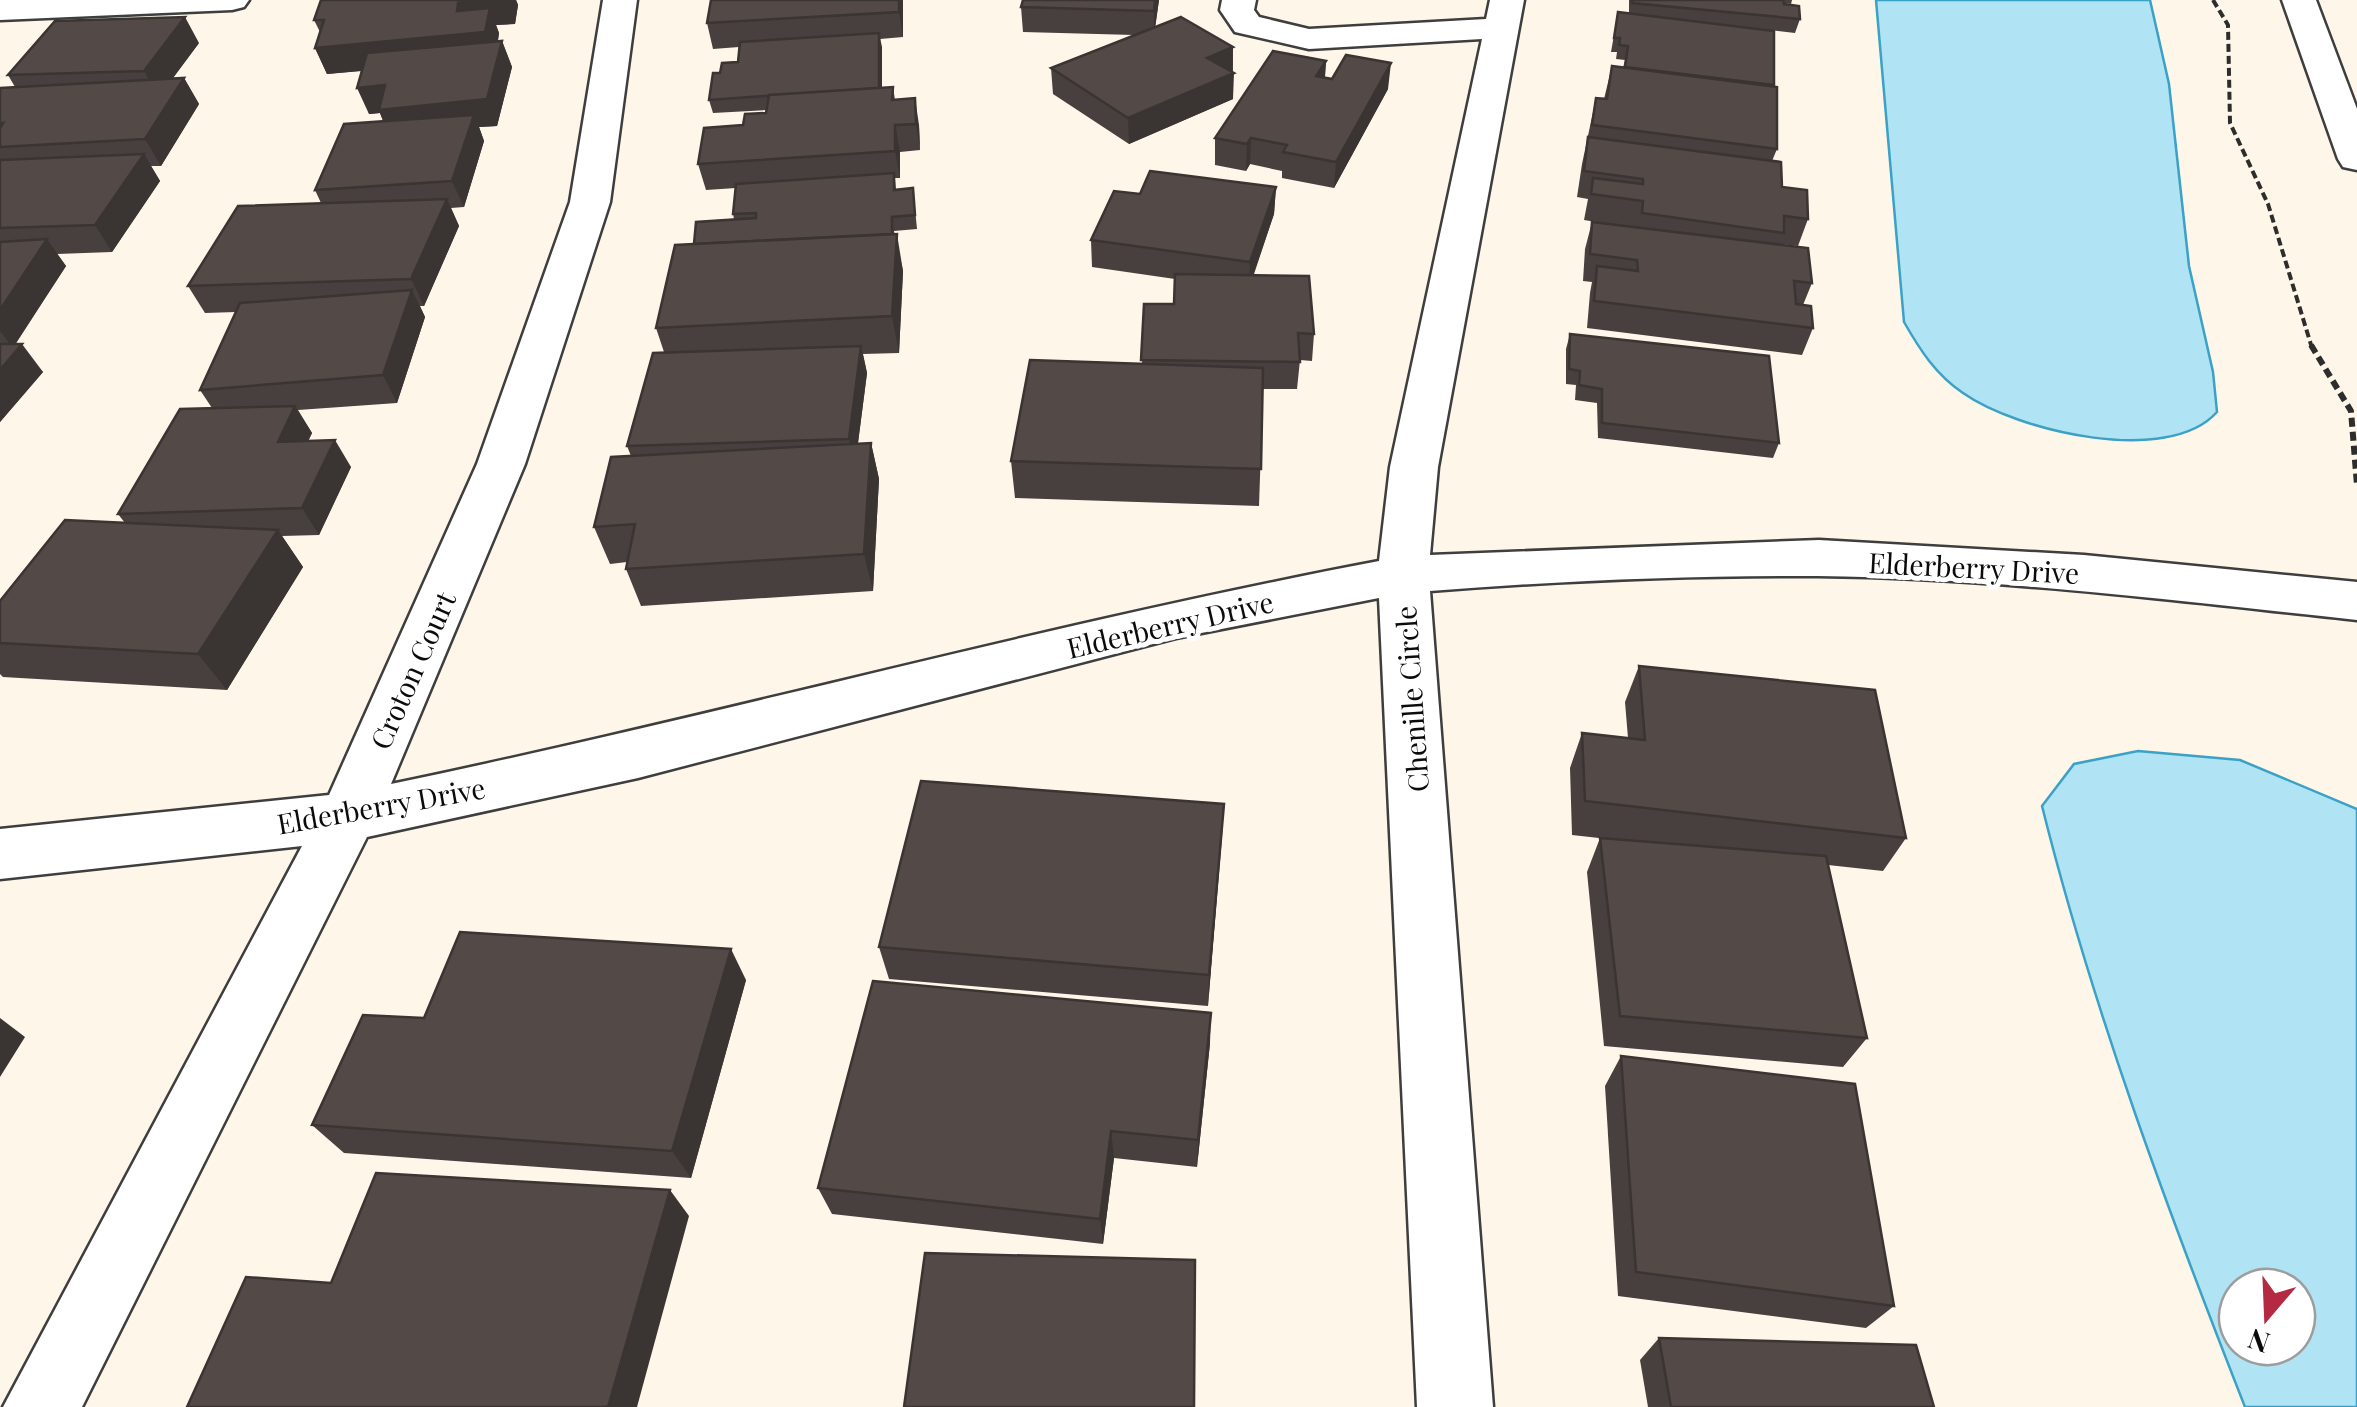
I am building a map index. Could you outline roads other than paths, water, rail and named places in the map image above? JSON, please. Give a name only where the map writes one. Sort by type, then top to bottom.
[{"type":"street","points":[[2,11],[232,0]]},
{"type":"street","name":"Croton Court","points":[[41,1407],[348,817],[501,464],[590,202],[620,0]]},
{"type":"street","points":[[1239,0],[1237,10],[1247,25],[1296,38],[1503,14]]},
{"type":"street","points":[[1397,0],[1503,14]]},
{"type":"street","points":[[2299,0],[2357,159]]},
{"type":"street","name":"Chenille Circle","points":[[1455,1407],[1403,575],[1414,466],[1503,14]]},
{"type":"street","name":"Elderberry Drive","points":[[0,854],[348,817],[638,755],[1176,618],[1403,575],[1520,566],[1819,558],[2084,573],[2357,600]]},
{"type":"water","points":[[1876,0],[2150,0],[2169,84],[2189,266],[2213,372],[2217,412],[2194,429],[2164,438],[2092,437],[2019,420],[1987,407],[1953,386],[1929,361],[1904,322]]},
{"type":"water","points":[[2138,751],[2240,760],[2357,809],[2357,1407],[2245,1407],[2230,1367],[2317,1367],[2317,1267],[2217,1267],[2217,1334],[2108,1034],[2042,806],[2074,764]]}]
